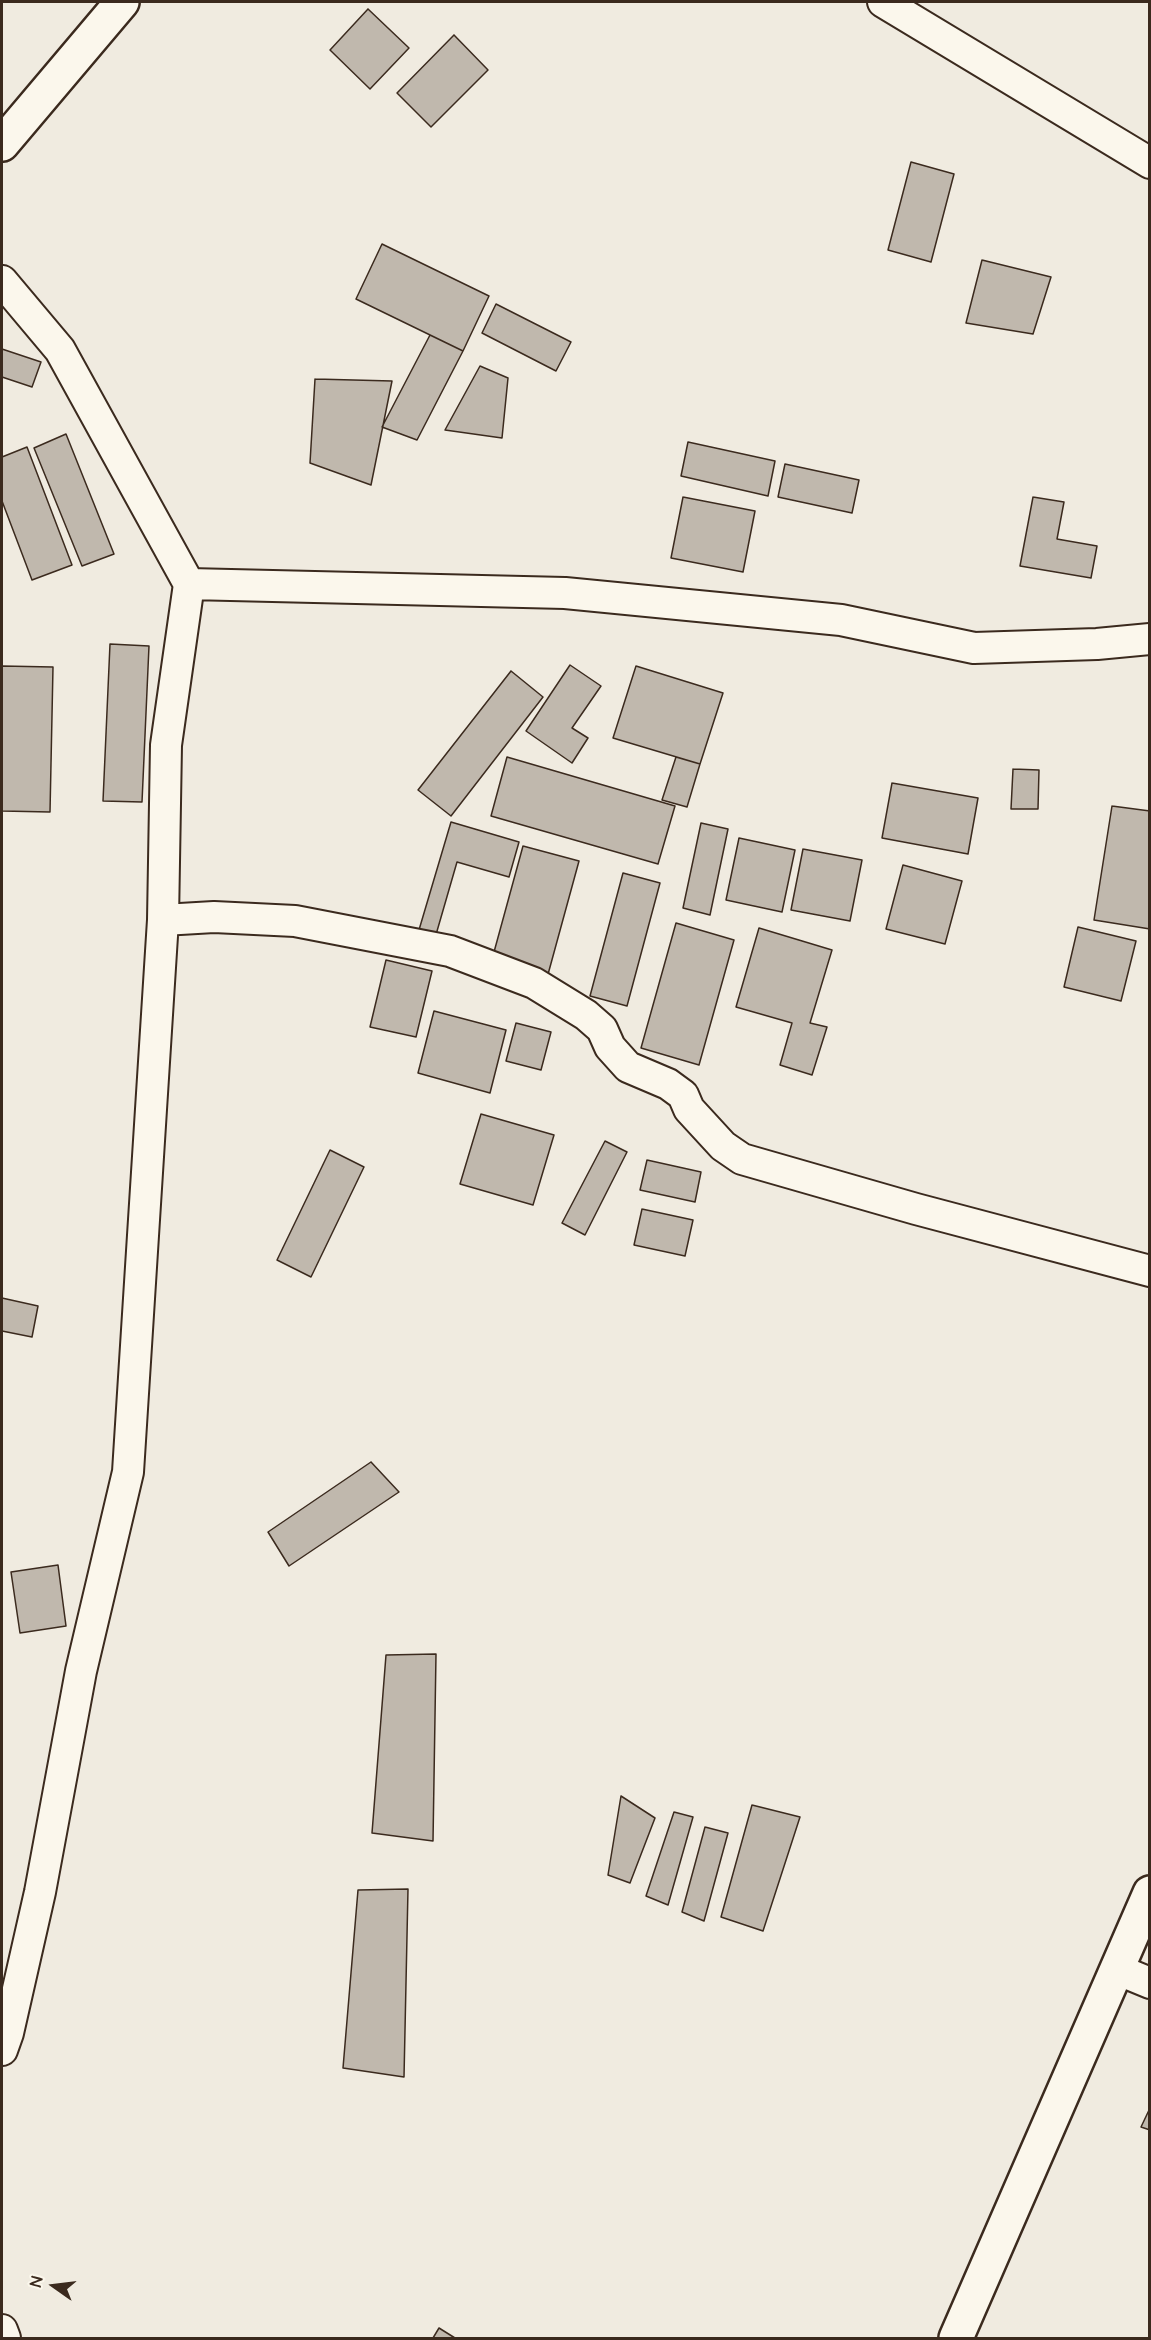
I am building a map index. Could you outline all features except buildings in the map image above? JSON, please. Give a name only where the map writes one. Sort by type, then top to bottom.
[{"type":"main road","points":[[2,144],[122,2]]},
{"type":"main road","points":[[956,2338],[1149,1893]]},
{"type":"street","points":[[883,2],[1149,163]]},
{"type":"street","points":[[2,280],[60,350],[189,584],[166,745],[163,920],[128,1472],[81,1671],[40,1892],[8,2033],[2,2050]]},
{"type":"street","points":[[189,584],[565,593],[842,620],[974,648],[1149,639]]},
{"type":"street","points":[[163,920],[214,917],[295,921],[450,951],[534,982],[586,1015],[602,1029],[610,1047],[628,1067],[668,1084],[684,1095],[689,1109],[723,1146],[742,1159],[916,1209],[1149,1271]]},
{"type":"street","points":[[1116,1969],[1149,1983]]},
{"type":"street","points":[[2,2330],[5,2338]]}]
